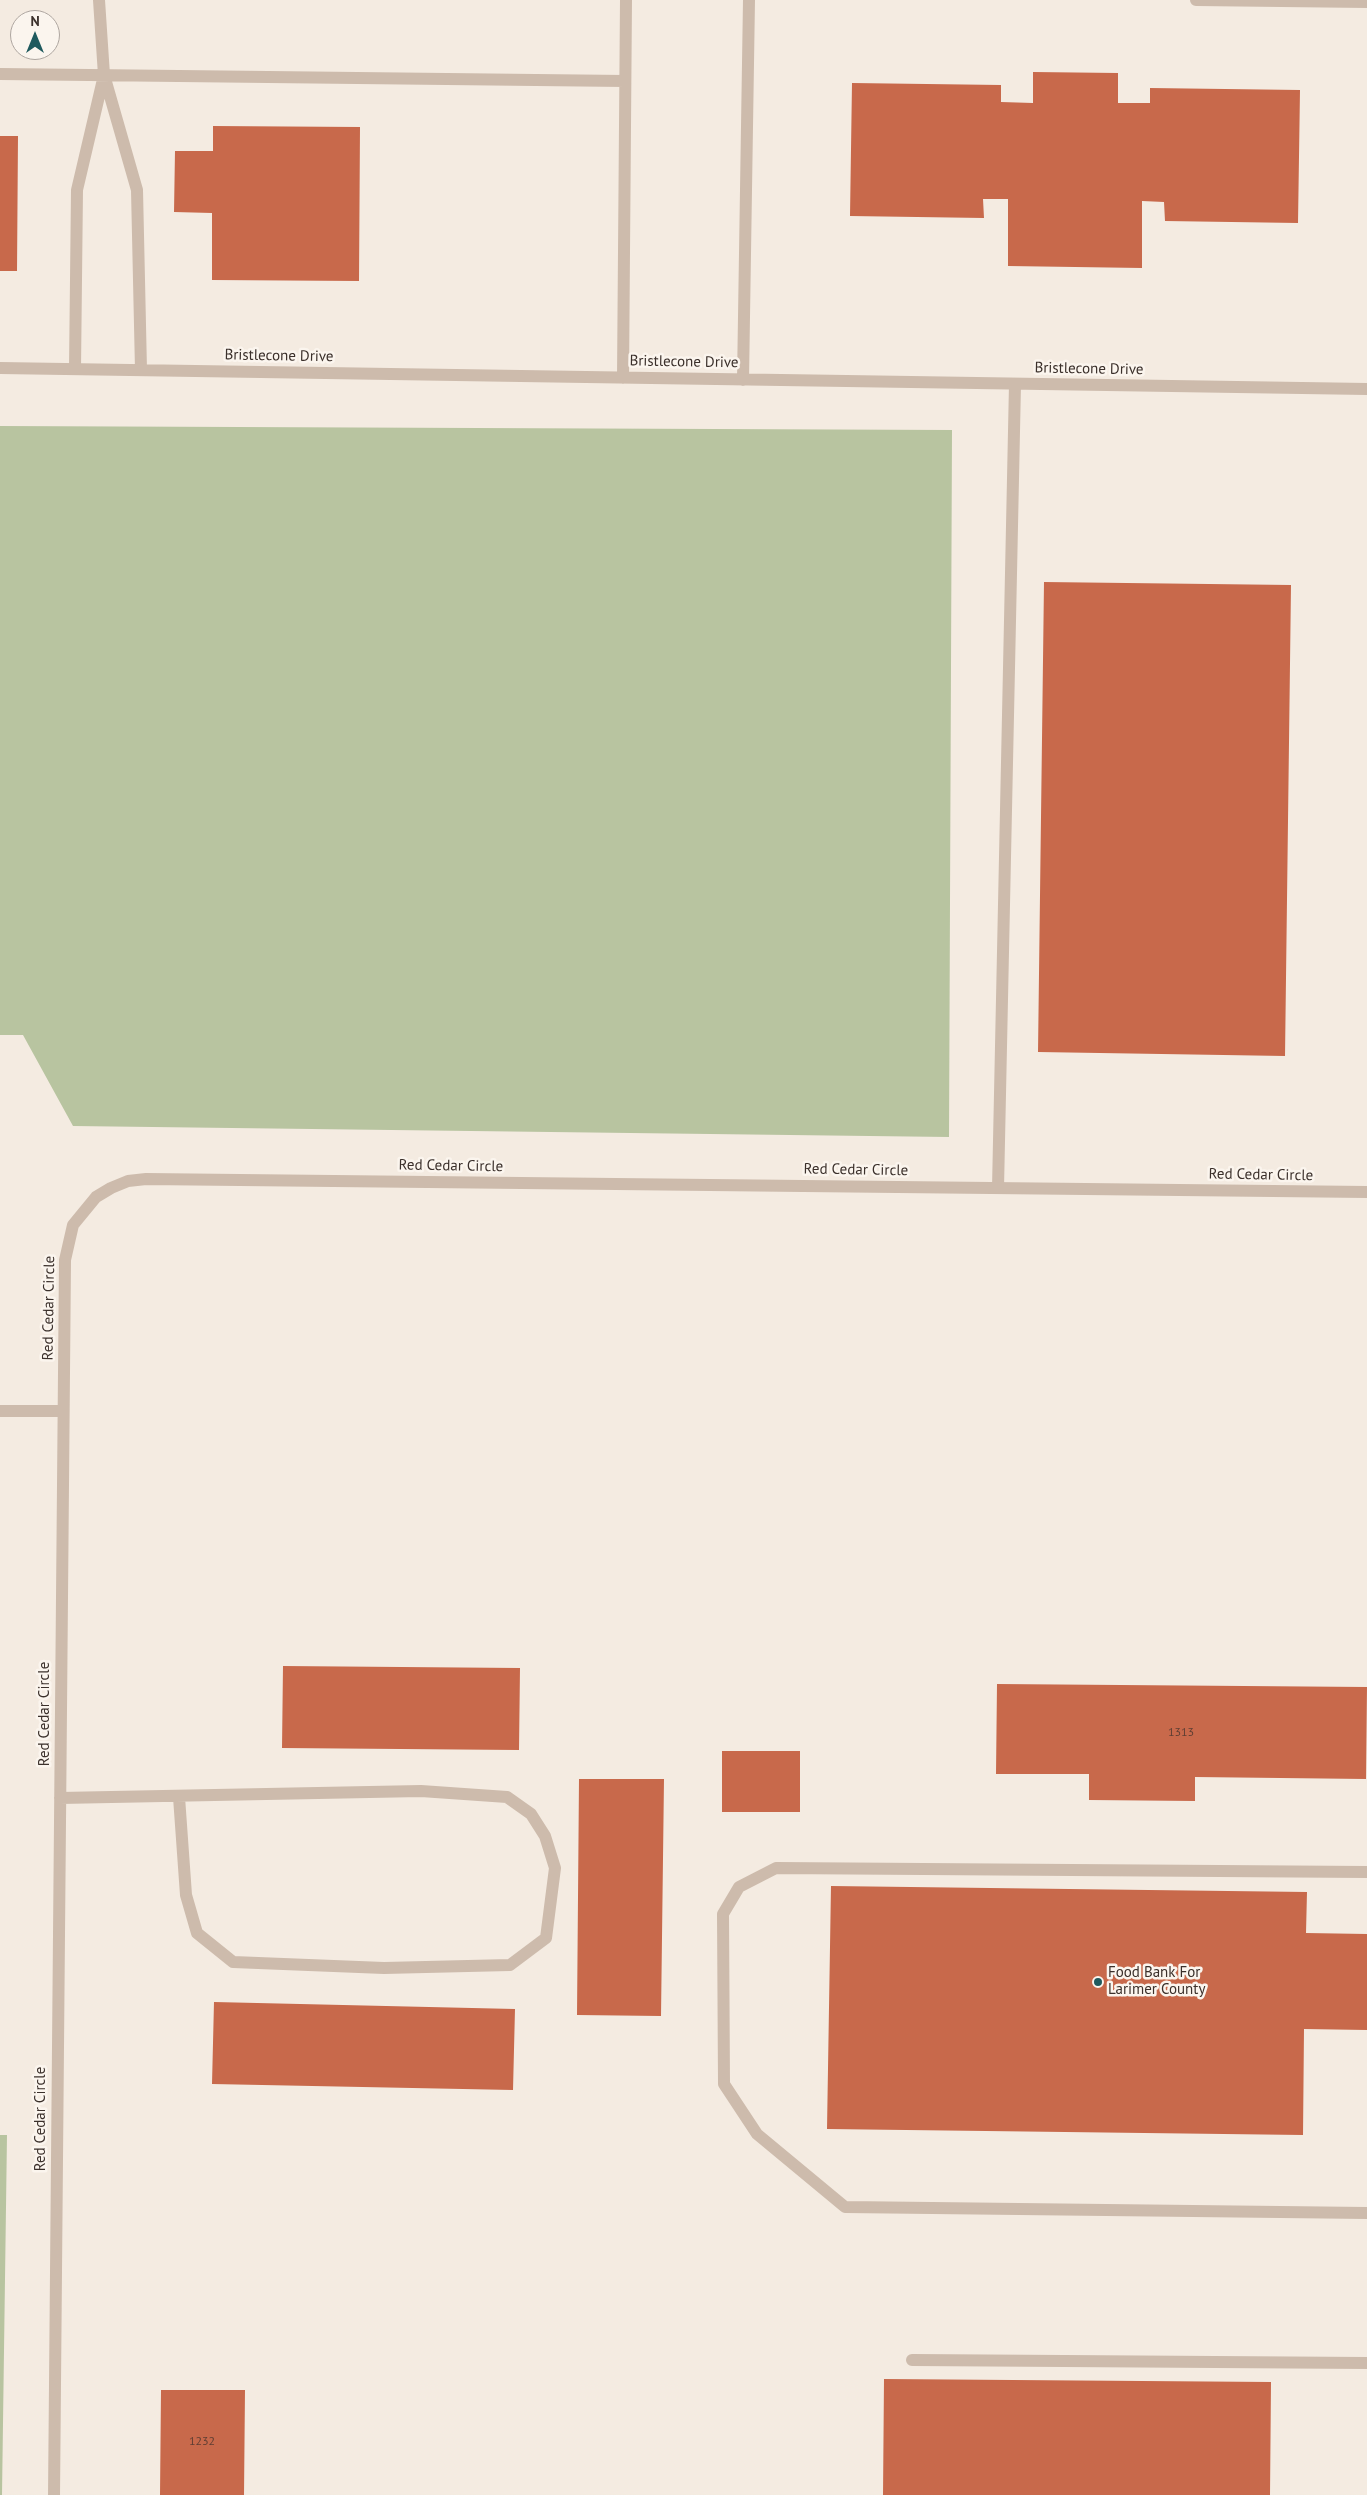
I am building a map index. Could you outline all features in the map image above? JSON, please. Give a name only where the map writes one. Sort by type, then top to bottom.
[{"type":"street","points":[[99,0],[104,75],[137,190],[141,370]]},
{"type":"street","points":[[623,378],[626,0]]},
{"type":"street","points":[[743,380],[749,0]]},
{"type":"street","points":[[1196,0],[1367,2]]},
{"type":"street","points":[[0,74],[625,81]]},
{"type":"street","points":[[75,369],[76,190],[104,75]]},
{"type":"street","name":"Bristlecone Drive","points":[[0,368],[1367,389]]},
{"type":"street","points":[[998,1188],[1015,384]]},
{"type":"street","name":"Red Cedar Circle","points":[[54,2495],[64,1260],[67,1242],[73,1225],[96,1197],[128,1181],[166,1179],[1367,1192]]},
{"type":"street","points":[[0,1410],[63,1411]]},
{"type":"street","points":[[60,1798],[421,1791],[507,1796],[531,1814],[545,1836],[555,1868],[546,1938],[510,1965],[384,1968],[233,1962],[197,1933],[186,1895],[179,1796]]},
{"type":"street","points":[[1367,1872],[776,1868],[739,1886],[723,1914],[724,2084],[757,2134],[845,2207],[1367,2213]]},
{"type":"street","points":[[912,2360],[1367,2363]]},
{"type":"green space","points":[[0,426],[952,430],[949,1137],[73,1126],[23,1035],[0,1035]]},
{"type":"green space","points":[[0,2135],[7,2135],[2,2495],[0,2495]]},
{"type":"building","points":[[1033,72],[1118,73],[1118,103],[1150,103],[1150,88],[1300,90],[1298,223],[1165,221],[1164,202],[1142,201],[1142,268],[1008,266],[1008,199],[983,199],[984,218],[850,216],[852,83],[1001,85],[1001,102],[1033,103]]},
{"type":"building","points":[[213,126],[360,127],[359,281],[212,280],[212,213],[174,212],[175,151],[213,151]]},
{"type":"building","points":[[0,136],[18,136],[17,271],[0,271]]},
{"type":"building","points":[[1044,582],[1291,585],[1285,1056],[1038,1052]]},
{"type":"building","points":[[283,1666],[520,1668],[519,1750],[282,1748]]},
{"type":"building","points":[[997,1684],[1367,1687],[1366,1779],[1195,1777],[1195,1801],[1089,1800],[1089,1774],[996,1774]]},
{"type":"building","points":[[722,1751],[800,1751],[800,1812],[722,1812]]},
{"type":"building","points":[[579,1779],[664,1779],[661,2016],[577,2015]]},
{"type":"building","name":"Food Bank For Larimer County","points":[[831,1886],[1307,1892],[1306,1933],[1367,1934],[1367,2030],[1304,2029],[1303,2135],[827,2129]]},
{"type":"building","points":[[214,2002],[515,2009],[513,2090],[212,2084]]},
{"type":"building","points":[[884,2379],[1271,2382],[1270,2495],[883,2495]]},
{"type":"building","points":[[161,2390],[245,2390],[244,2495],[160,2495]]},
{"type":"place","name":"Food Bank For Larimer County","points":[[1098,1982]]}]
